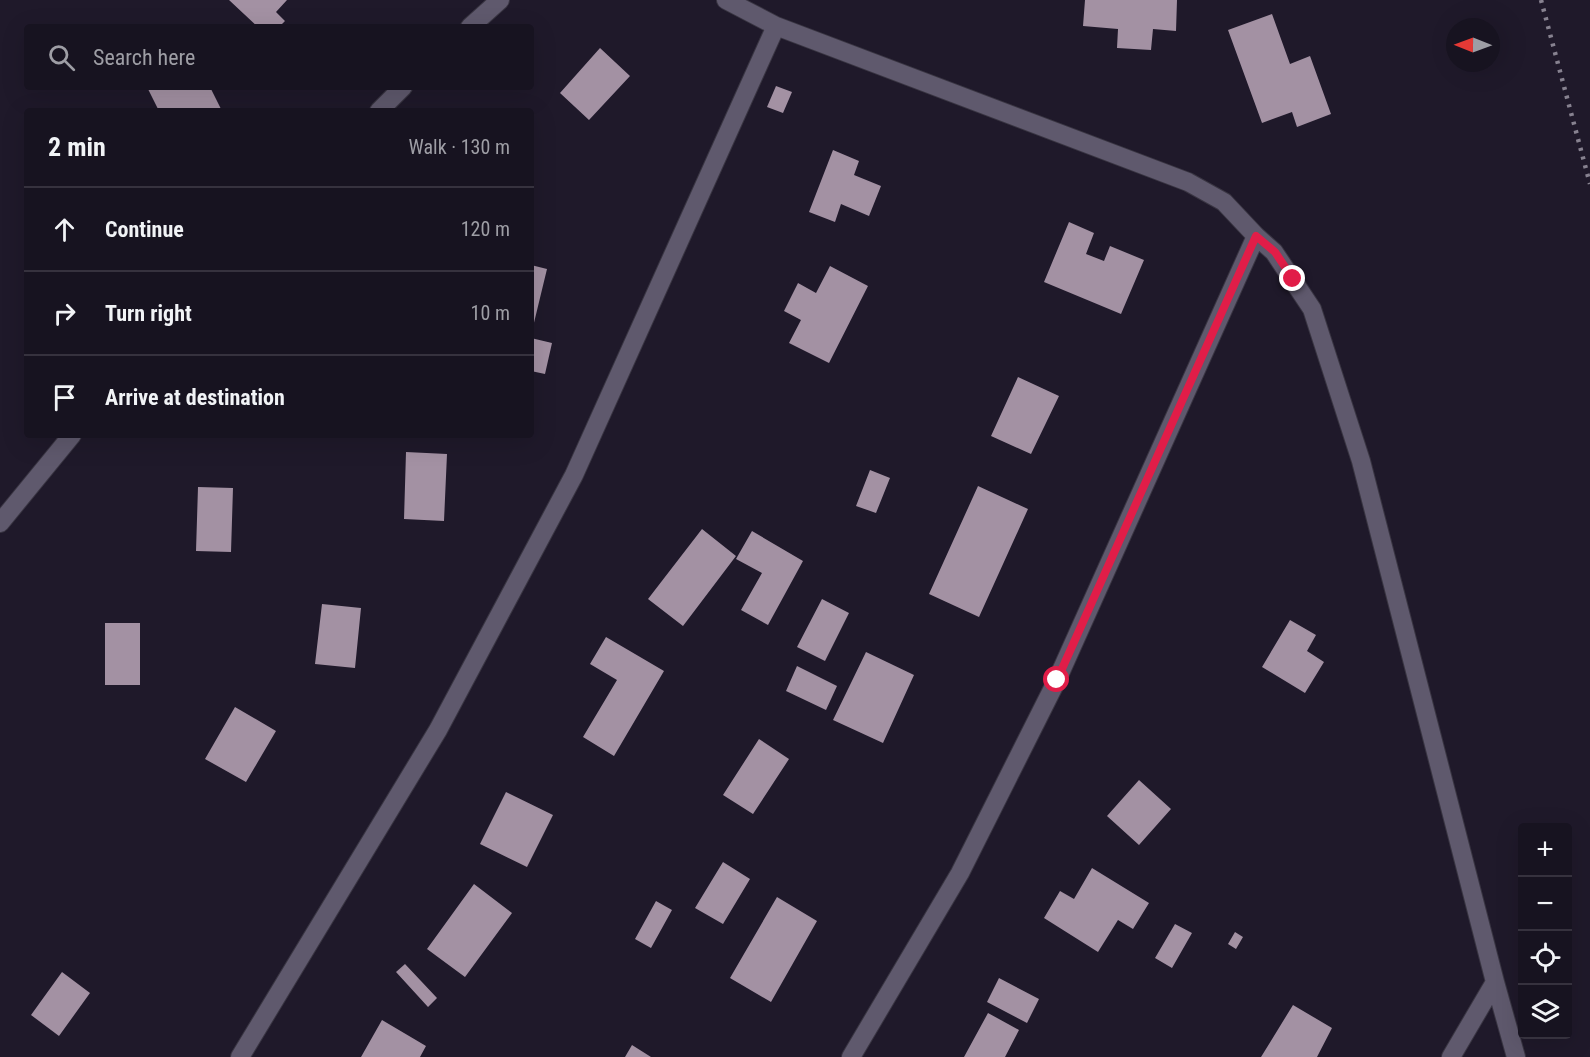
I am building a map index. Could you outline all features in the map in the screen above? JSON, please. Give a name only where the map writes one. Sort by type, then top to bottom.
[{"type":"street","points":[[473,24],[500,0]]},
{"type":"street","points":[[726,0],[776,26],[1188,182],[1224,202],[1256,236],[1275,252],[1312,309],[1361,461],[1516,1057]]},
{"type":"street","points":[[240,1057],[438,730],[574,475],[776,26]]},
{"type":"street","points":[[382,108],[400,90]]},
{"type":"street","points":[[851,1057],[960,873],[1057,680],[1256,236]]},
{"type":"street","points":[[0,522],[70,438]]},
{"type":"street","points":[[1452,1057],[1495,982]]},
{"type":"building","points":[[229,0],[287,0],[276,12],[285,21],[282,24],[255,24]]},
{"type":"building","points":[[1085,0],[1177,0],[1176,31],[1153,29],[1151,50],[1117,48],[1118,29],[1083,26]]},
{"type":"building","points":[[1272,14],[1290,64],[1310,56],[1331,114],[1297,127],[1292,112],[1262,123],[1228,30]]},
{"type":"building","points":[[600,48],[630,76],[589,120],[560,93]]},
{"type":"building","points":[[776,86],[792,92],[783,113],[767,107]]},
{"type":"building","points":[[148,90],[212,90],[220,108],[158,108]]},
{"type":"building","points":[[833,150],[859,161],[854,175],[881,186],[869,216],[841,204],[835,222],[809,212]]},
{"type":"building","points":[[1069,222],[1094,233],[1086,254],[1104,261],[1110,246],[1144,260],[1121,314],[1044,282]]},
{"type":"building","points":[[534,266],[547,269],[534,323]]},
{"type":"building","points":[[830,266],[868,286],[829,363],[789,343],[801,320],[784,311],[798,283],[816,293]]},
{"type":"building","points":[[534,339],[552,343],[545,374],[534,372]]},
{"type":"building","points":[[1018,377],[1059,396],[1031,454],[991,436]]},
{"type":"building","points":[[406,452],[447,454],[444,521],[404,519]]},
{"type":"building","points":[[870,470],[890,478],[876,513],[856,506]]},
{"type":"building","points":[[978,486],[1028,509],[979,617],[929,594]]},
{"type":"building","points":[[198,487],[233,488],[231,552],[196,551]]},
{"type":"building","points":[[702,529],[736,556],[683,626],[648,599]]},
{"type":"building","points":[[752,531],[803,561],[768,625],[741,610],[762,573],[736,559]]},
{"type":"building","points":[[822,599],[849,613],[825,661],[797,647]]},
{"type":"building","points":[[322,604],[361,608],[355,668],[315,664]]},
{"type":"building","points":[[1290,620],[1316,635],[1307,651],[1324,662],[1305,693],[1262,667]]},
{"type":"building","points":[[105,623],[140,623],[140,685],[105,685]]},
{"type":"building","points":[[606,637],[664,671],[614,756],[583,737],[617,680],[590,664]]},
{"type":"building","points":[[866,652],[914,675],[883,743],[833,720]]},
{"type":"building","points":[[797,666],[837,686],[826,710],[786,691]]},
{"type":"building","points":[[235,707],[276,731],[246,782],[205,759]]},
{"type":"building","points":[[759,739],[789,759],[753,814],[723,795]]},
{"type":"building","points":[[1139,780],[1171,809],[1139,845],[1107,816]]},
{"type":"building","points":[[506,792],[553,815],[527,867],[480,844]]},
{"type":"building","points":[[723,862],[750,879],[723,924],[695,908]]},
{"type":"building","points":[[1092,868],[1149,903],[1133,929],[1118,920],[1098,952],[1044,918],[1060,891],[1074,899]]},
{"type":"building","points":[[474,884],[512,913],[465,977],[427,949]]},
{"type":"building","points":[[777,897],[817,921],[771,1002],[730,978]]},
{"type":"building","points":[[656,901],[672,910],[651,948],[635,939]]},
{"type":"building","points":[[1175,924],[1192,933],[1172,968],[1155,958]]},
{"type":"building","points":[[1235,932],[1243,937],[1236,949],[1228,944]]},
{"type":"building","points":[[405,964],[437,998],[428,1007],[396,972]]},
{"type":"building","points":[[62,972],[90,993],[59,1036],[31,1015]]},
{"type":"building","points":[[999,978],[1039,999],[1027,1023],[987,1002]]},
{"type":"building","points":[[1293,1005],[1332,1028],[1317,1057],[1261,1057]]},
{"type":"building","points":[[988,1013],[1019,1030],[1005,1057],[964,1057]]},
{"type":"building","points":[[382,1020],[426,1046],[420,1057],[361,1057]]},
{"type":"building","points":[[632,1045],[651,1057],[625,1057]]},
{"type":"railway","points":[[1541,0],[1590,184]]},
{"type":"route","points":[[1057,680],[1256,236],[1275,252],[1293,279]]}]
